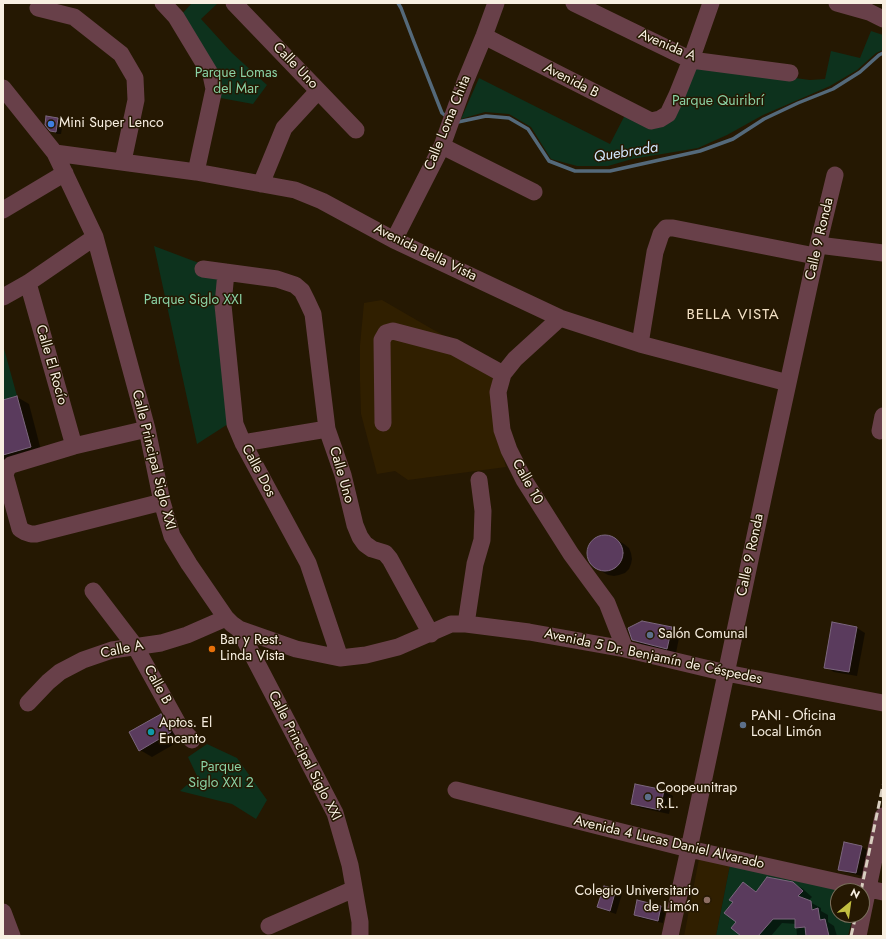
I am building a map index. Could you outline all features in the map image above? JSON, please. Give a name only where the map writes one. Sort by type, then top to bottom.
[{"type":"street","points":[[163,3],[176,17],[211,75],[214,89],[196,172]]},
{"type":"street","name":"Calle Uno","points":[[234,3],[356,130]]},
{"type":"street","name":"Calle Loma Chita","points":[[394,240],[442,146],[496,3]]},
{"type":"street","name":"Avenida A","points":[[574,3],[691,60],[790,73]]},
{"type":"street","points":[[691,60],[711,3]]},
{"type":"street","points":[[837,3],[869,12],[883,19]]},
{"type":"street","points":[[38,8],[74,16],[121,54],[135,78],[136,100],[123,162]]},
{"type":"street","name":"Avenida B","points":[[484,36],[651,121],[660,119],[668,114],[691,60]]},
{"type":"street","name":"Calle Principal Siglo XXI","points":[[3,88],[55,153],[95,237],[147,430],[162,502],[172,536],[189,564],[226,618],[239,629],[335,813],[350,865],[360,922],[360,936]]},
{"type":"street","points":[[261,184],[284,128],[318,91]]},
{"type":"street","points":[[442,146],[534,192]]},
{"type":"street","name":"Avenida Bella Vista","points":[[55,153],[196,172],[295,190],[322,201],[394,240],[560,318],[640,344],[788,383]]},
{"type":"street","points":[[3,210],[65,173]]},
{"type":"street","name":"Calle 9 Ronda","points":[[670,936],[816,251],[835,175]]},
{"type":"street","points":[[640,344],[655,252],[661,234],[666,228],[816,251],[883,253]]},
{"type":"street","points":[[3,297],[28,283],[95,237]]},
{"type":"street","points":[[203,269],[226,272]]},
{"type":"street","name":"Calle Uno","points":[[226,272],[277,279],[295,285],[302,291],[308,301],[313,314],[327,429],[343,475],[355,525],[365,544],[372,549],[385,554],[390,559],[431,634]]},
{"type":"street","name":"Calle Dos","points":[[226,272],[223,305],[235,424],[243,443],[308,562],[340,658]]},
{"type":"street","name":"Calle El Rocío","points":[[28,283],[74,446]]},
{"type":"street","name":"Calle 10","points":[[560,318],[515,359],[503,374],[498,392],[502,430],[509,450],[524,480],[566,547],[607,603],[625,649]]},
{"type":"street","points":[[383,423],[382,340],[386,333],[393,331],[454,347],[503,374]]},
{"type":"street","points":[[243,443],[327,429]]},
{"type":"street","points":[[147,430],[74,446],[12,465],[7,469],[5,475],[20,529],[24,532],[36,534],[162,502]]},
{"type":"street","points":[[466,624],[475,564],[482,540],[483,512],[479,480]]},
{"type":"street","name":"Calle B","points":[[93,591],[136,646],[181,729],[192,740]]},
{"type":"street","name":"Calle A","points":[[28,703],[60,672],[83,660],[112,650],[161,643],[187,635],[226,618]]},
{"type":"street","name":"Avenida 5 Dr. Benjamín de Céspedes","points":[[239,629],[296,649],[340,658],[366,655],[392,649],[431,634],[451,624],[466,624],[528,632],[625,649],[726,672],[883,703]]},
{"type":"street","name":"Avenida 4 Lucas Daniel Alvarado","points":[[456,790],[689,849],[875,890]]},
{"type":"street","points":[[858,936],[875,890],[883,816]]},
{"type":"street","points":[[269,926],[354,889]]},
{"type":"street","points":[[3,912],[12,936]]},
{"type":"street","points":[[3,934],[7,936]]},
{"type":"shaded area","points":[[382,300],[501,367],[497,436],[506,467],[408,480],[395,471],[377,474],[361,414],[360,345],[364,303]]},
{"type":"shaded area","name":"Colegio Universitario de Limón","points":[[699,859],[730,865],[716,936],[684,936]]},
{"type":"green space","name":"Parque Lomas del Mar","points":[[192,3],[218,3],[201,19],[232,53],[267,85],[253,104],[215,97],[180,16]]},
{"type":"green space","name":"Parque Quiribrí","points":[[871,31],[883,35],[883,50],[876,53],[857,70],[830,86],[763,115],[727,135],[698,148],[632,159],[608,166],[577,166],[551,159],[531,127],[509,114],[485,112],[461,119],[479,78],[610,144],[625,115],[654,126],[697,65],[810,80],[825,79],[831,51],[860,58]]},
{"type":"green space","name":"Parque Siglo XXI","points":[[154,246],[199,263],[221,279],[228,424],[197,444]]},
{"type":"green space","points":[[3,345],[17,396],[3,400]]},
{"type":"green space","name":"Parque Siglo XXI 2","points":[[207,744],[237,758],[267,800],[256,819],[232,804],[180,791],[197,776],[188,757]]},
{"type":"green space","points":[[730,865],[830,886],[830,923],[851,923],[848,936],[716,936]]},
{"type":"building","name":"Mini Super Lenco","points":[[46,116],[58,118],[56,132],[50,131],[45,125]]},
{"type":"building","points":[[17,396],[31,447],[3,455],[3,400]]},
{"type":"building","points":[[609,535],[618,540],[622,546],[622,560],[618,566],[609,571],[601,571],[592,566],[588,560],[587,549],[592,540],[598,536]]},
{"type":"building","name":"Salón Comunal","points":[[642,621],[672,627],[667,649],[632,640],[628,628]]},
{"type":"building","points":[[832,622],[857,627],[849,672],[824,668]]},
{"type":"building","name":"Aptos. El Encanto","points":[[161,714],[171,732],[139,751],[129,732]]},
{"type":"building","name":"Coopeunitrap R.L.","points":[[635,784],[664,790],[660,810],[631,804]]},
{"type":"building","points":[[844,842],[862,846],[856,873],[838,870]]},
{"type":"building","points":[[767,877],[793,882],[803,891],[798,896],[811,901],[812,910],[818,908],[820,920],[825,919],[829,936],[806,936],[805,927],[795,928],[795,919],[773,919],[758,936],[741,936],[731,928],[736,922],[724,913],[733,902],[729,900],[743,882],[756,892]]},
{"type":"building","points":[[604,886],[616,889],[610,911],[597,907]]},
{"type":"building","points":[[637,900],[661,906],[658,921],[634,915]]},
{"type":"waterway","name":"Quebrada","points":[[398,3],[442,113],[447,117]]},
{"type":"waterway","name":"Quebrada","points":[[456,121],[458,122],[486,116],[509,118],[528,129],[549,161],[575,171],[610,171],[700,151],[733,139],[764,119],[833,89],[860,72],[883,53]]},
{"type":"railway","points":[[863,883],[883,785]]},
{"type":"railway","points":[[851,936],[854,923]]},
{"type":"place","name":"Mini Super Lenco","points":[[51,124]]},
{"type":"place","name":"Salón Comunal","points":[[650,635]]},
{"type":"place","name":"Bar y Rest. Linda Vista","points":[[212,649]]},
{"type":"place","name":"PANI - Oficina Local Limón","points":[[743,725]]},
{"type":"place","name":"Aptos. El Encanto","points":[[151,732]]},
{"type":"place","name":"Coopeunitrap R.L.","points":[[648,797]]},
{"type":"place","name":"Colegio Universitario de Limón","points":[[707,900]]},
{"type":"district","name":"BELLA VISTA","points":[[733,315]]}]
